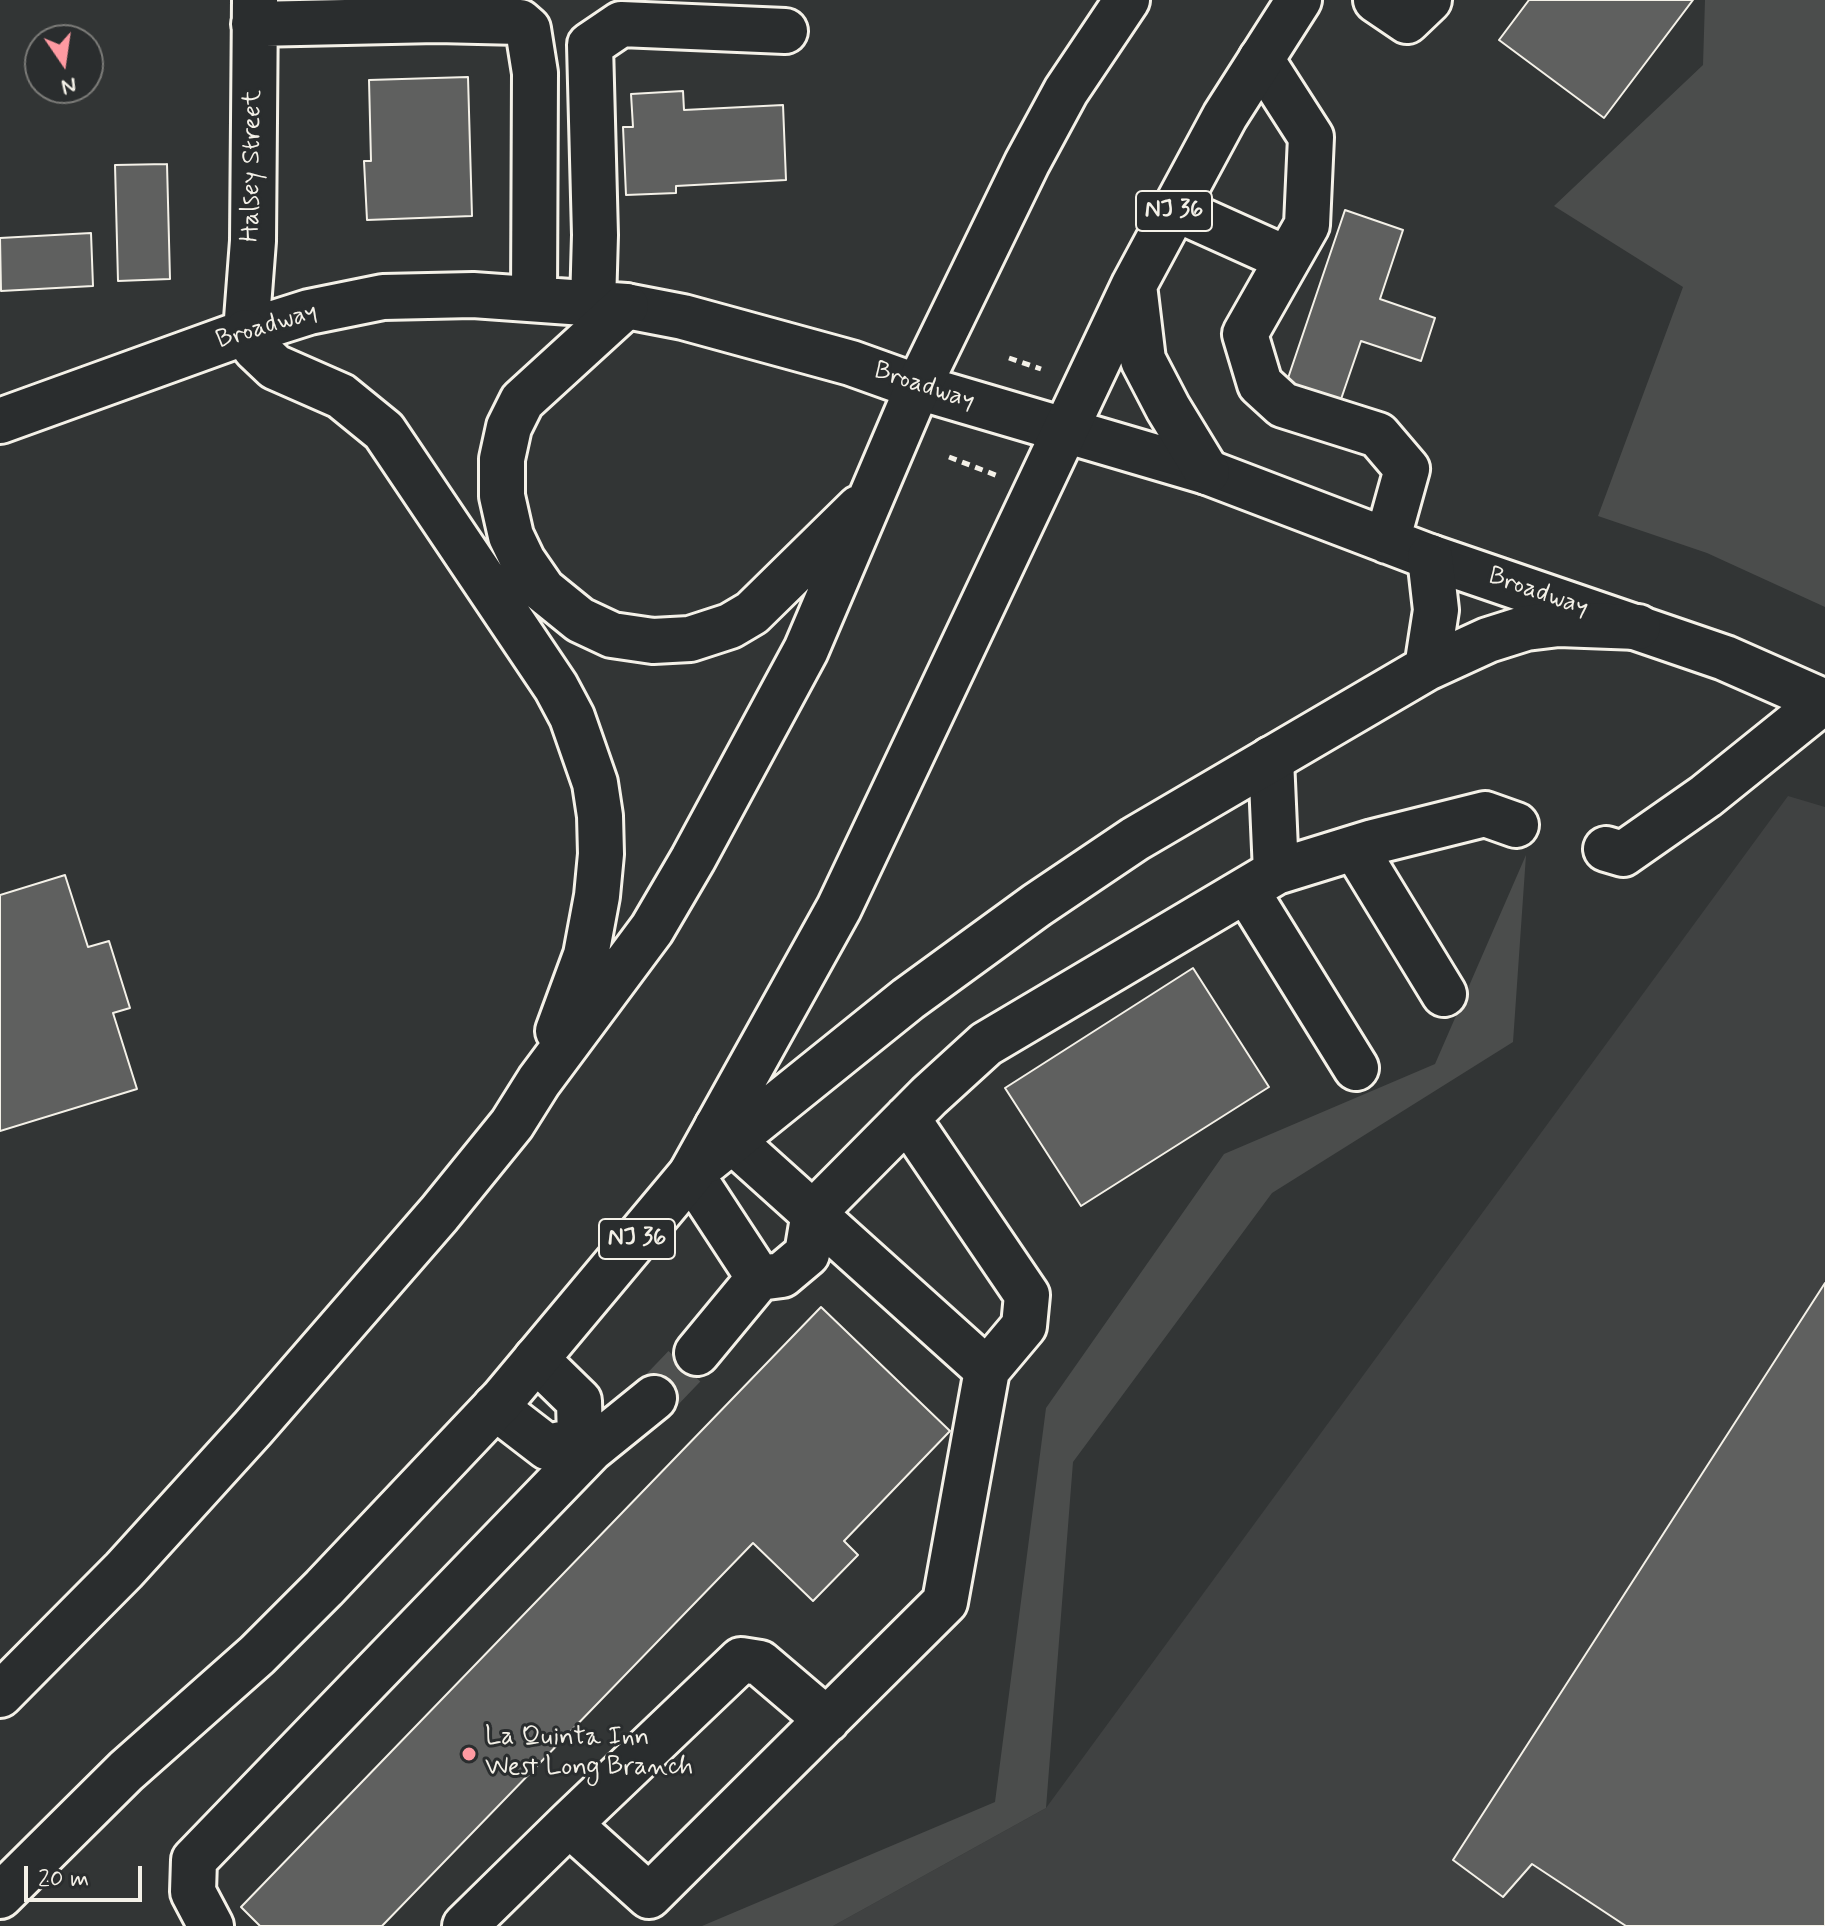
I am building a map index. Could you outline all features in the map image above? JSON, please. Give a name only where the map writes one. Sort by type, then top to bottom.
[{"type":"main road","points":[[0,1695],[124,1570],[253,1428],[439,1214],[512,1124],[539,1081],[652,929],[806,650],[918,387],[1040,139],[1066,91],[1127,0]]},
{"type":"main road","name":"NJ 36","points":[[725,1134],[839,908],[1134,285],[1225,116],[1299,0]]},
{"type":"main road","points":[[254,12],[520,22],[528,29],[535,73],[534,298]]},
{"type":"main road","name":"Halsey Street","points":[[246,332],[253,241],[254,12]]},
{"type":"main road","points":[[785,31],[621,24],[590,45],[595,235],[609,305],[522,401],[509,427],[502,459],[502,496],[511,536],[523,561],[543,590],[580,620],[612,635],[653,641],[690,639],[730,626],[752,613],[875,493]]},
{"type":"main road","points":[[1261,59],[1311,137],[1307,225],[1245,334],[1260,384],[1283,405],[1378,435],[1407,469],[1387,541]]},
{"type":"main road","points":[[1176,209],[1287,259]]},
{"type":"main road","points":[[1134,285],[1143,360],[1207,472]]},
{"type":"main road","name":"Broadway","points":[[0,421],[246,332],[309,312],[383,297],[473,295],[609,305],[683,317],[851,363],[918,387],[1207,472],[1430,557],[1725,658],[1824,702]]},
{"type":"main road","points":[[246,332],[255,348],[275,367],[341,396],[384,431],[556,687],[572,717],[587,756],[600,816],[601,854],[586,955],[539,1081]]},
{"type":"main road","points":[[1427,668],[1436,610],[1430,557]]},
{"type":"main road","points":[[759,1278],[691,1174],[725,1134],[1037,905],[1135,839],[1427,668],[1488,640],[1526,628],[1559,624],[1638,627]]},
{"type":"main road","points":[[1606,849],[1623,854],[1706,796],[1824,702]]},
{"type":"main road","points":[[1271,759],[1261,881],[1356,1068]]},
{"type":"main road","points":[[697,1353],[759,1278],[782,1275],[807,1254],[814,1212],[986,1044],[1261,881],[1355,848],[1485,814],[1516,825]]},
{"type":"main road","points":[[1355,848],[1444,994]]},
{"type":"main road","points":[[569,1824],[649,1896],[945,1602],[987,1370],[1024,1326],[1027,1295],[907,1118]]},
{"type":"main road","points":[[725,1134],[987,1370]]},
{"type":"main road","name":"NJ 36","points":[[0,1896],[126,1771],[257,1655],[495,1407],[691,1174]]},
{"type":"main road","points":[[536,1359],[579,1401],[585,1444]]},
{"type":"main road","points":[[211,1926],[193,1892],[194,1860],[585,1444],[654,1398]]},
{"type":"main road","points":[[495,1407],[547,1447],[585,1444]]},
{"type":"main road","points":[[465,1926],[741,1660],[760,1663],[827,1720]]},
{"type":"path","points":[[1009,358],[1041,369]]},
{"type":"path","points":[[949,457],[1006,479]]},
{"type":"shaded area","points":[[1705,0],[1825,0],[1825,607],[1707,553],[1598,516],[1683,287],[1554,206],[1703,65]]},
{"type":"shaded area","points":[[1788,796],[1825,807],[1825,1926],[833,1926],[1046,1808]]},
{"type":"shaded area","points":[[1526,855],[1513,1042],[1272,1193],[1073,1462],[1046,1808],[833,1926],[702,1926],[995,1802],[1046,1408],[1224,1154],[1435,1064]]},
{"type":"building","points":[[1529,0],[1693,0],[1604,118],[1499,40]]},
{"type":"building","points":[[468,77],[472,216],[367,220],[364,161],[371,161],[369,80]]},
{"type":"building","points":[[683,91],[684,110],[783,105],[786,180],[676,186],[676,193],[626,195],[623,127],[633,127],[631,94]]},
{"type":"building","points":[[167,164],[170,279],[118,281],[115,165]]},
{"type":"building","points":[[1345,210],[1403,230],[1380,299],[1435,318],[1421,361],[1361,341],[1339,405],[1285,387]]},
{"type":"building","points":[[91,233],[93,286],[1,291],[0,238]]},
{"type":"building","points":[[65,875],[88,947],[109,941],[130,1008],[113,1013],[137,1089],[0,1131],[0,895]]},
{"type":"building","points":[[1193,968],[1269,1087],[1081,1206],[1005,1088]]},
{"type":"building","points":[[1825,1283],[1825,1926],[1626,1926],[1532,1864],[1503,1897],[1453,1860]]},
{"type":"building","name":"La Quinta Inn West Long Branch","points":[[821,1307],[950,1431],[844,1541],[858,1555],[813,1601],[753,1543],[382,1926],[260,1926],[241,1907]]},
{"type":"tunnel","points":[[654,1398],[697,1353]]},
{"type":"place","name":"La Quinta Inn West Long Branch","points":[[469,1754]]}]
